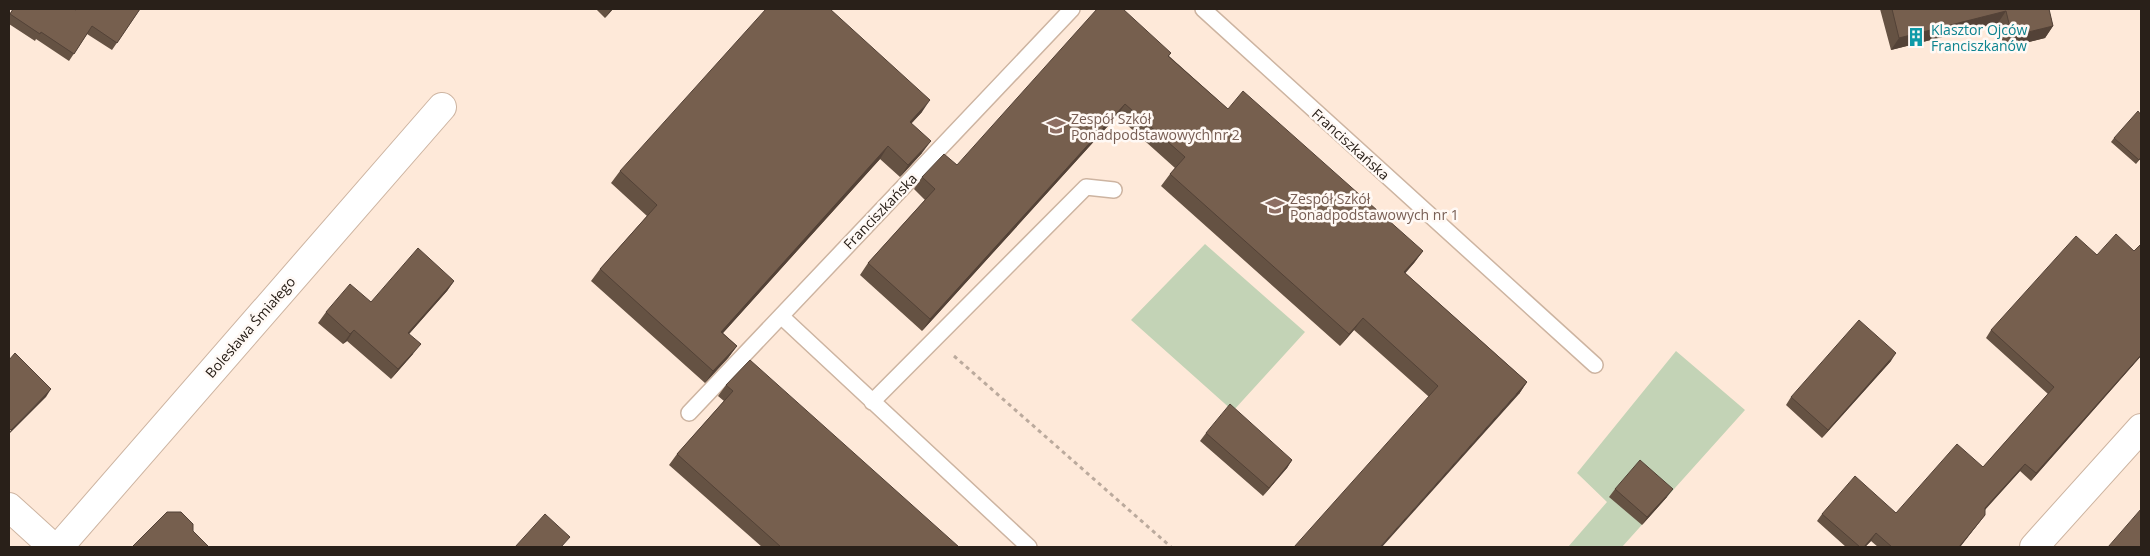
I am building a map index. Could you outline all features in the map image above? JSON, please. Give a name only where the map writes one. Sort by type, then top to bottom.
[{"type":"street","name":"Bolesława Śmiałego","points":[[59,547],[442,107]]},
{"type":"street","points":[[2034,547],[2141,428]]},
{"type":"street","points":[[9,507],[54,547]]},
{"type":"lane","name":"Franciszkańska","points":[[689,413],[1072,9]]},
{"type":"lane","name":"Franciszkańska","points":[[1202,9],[1595,365]]},
{"type":"lane","points":[[872,402],[1086,187],[1114,190]]},
{"type":"lane","points":[[781,316],[1029,547]]},
{"type":"path","points":[[935,339],[1171,547]]},
{"type":"green space","points":[[1205,244],[1305,332],[1233,411],[1131,320]]},
{"type":"green space","points":[[1676,351],[1745,410],[1622,547],[1568,547],[1607,502],[1577,473]]},
{"type":"building","points":[[13,9],[140,9],[117,43],[92,26],[74,54],[10,14]]},
{"type":"building","points":[[766,9],[830,9],[930,100],[910,122],[931,141],[908,165],[888,146],[721,332],[737,346],[713,371],[600,269],[657,205],[620,171]]},
{"type":"building","points":[[1097,9],[1123,9],[1171,53],[1168,56],[1228,109],[1243,91],[1423,251],[1404,272],[1527,382],[1380,547],[1294,547],[1438,386],[1363,318],[1349,334],[1170,174],[1185,157],[1125,104],[930,319],[868,263],[935,189],[922,177],[944,154],[957,165]]},
{"type":"building","points":[[1892,9],[2049,9],[2053,26],[2012,36],[2006,11],[1899,38]]},
{"type":"building","points":[[2138,111],[2141,115],[2141,157],[2139,160],[2114,138]]},
{"type":"building","points":[[2116,234],[2134,251],[2141,244],[2141,355],[2036,473],[2025,464],[1985,508],[1985,515],[1959,547],[1892,547],[1876,533],[1864,547],[1860,547],[1822,514],[1855,476],[1896,513],[1957,444],[1983,467],[2054,387],[1991,330],[2076,236],[2097,255]]},
{"type":"building","points":[[418,248],[454,281],[408,333],[421,344],[398,369],[354,330],[350,334],[326,312],[350,284],[371,302]]},
{"type":"building","points":[[1859,320],[1896,353],[1828,430],[1791,397]]},
{"type":"building","points":[[15,353],[51,389],[11,430],[9,428],[9,360]]},
{"type":"building","points":[[750,360],[959,547],[781,547],[677,454],[733,391],[726,385]]},
{"type":"building","points":[[1230,404],[1292,460],[1269,488],[1206,433]]},
{"type":"building","points":[[1640,460],[1673,489],[1647,517],[1615,489]]},
{"type":"building","points":[[2141,509],[2141,547],[2108,547]]},
{"type":"building","points":[[167,512],[181,512],[193,524],[193,531],[209,547],[132,547]]},
{"type":"building","points":[[545,514],[570,537],[561,547],[515,547]]},
{"type":"place","name":"Klasztor Ojców Franciszkanów","points":[[1916,37]]},
{"type":"place","name":"Zespół Szkół Ponadpodstawowych nr 2","points":[[1056,126]]},
{"type":"place","name":"Zespół Szkół Ponadpodstawowych nr 1","points":[[1275,206]]}]
